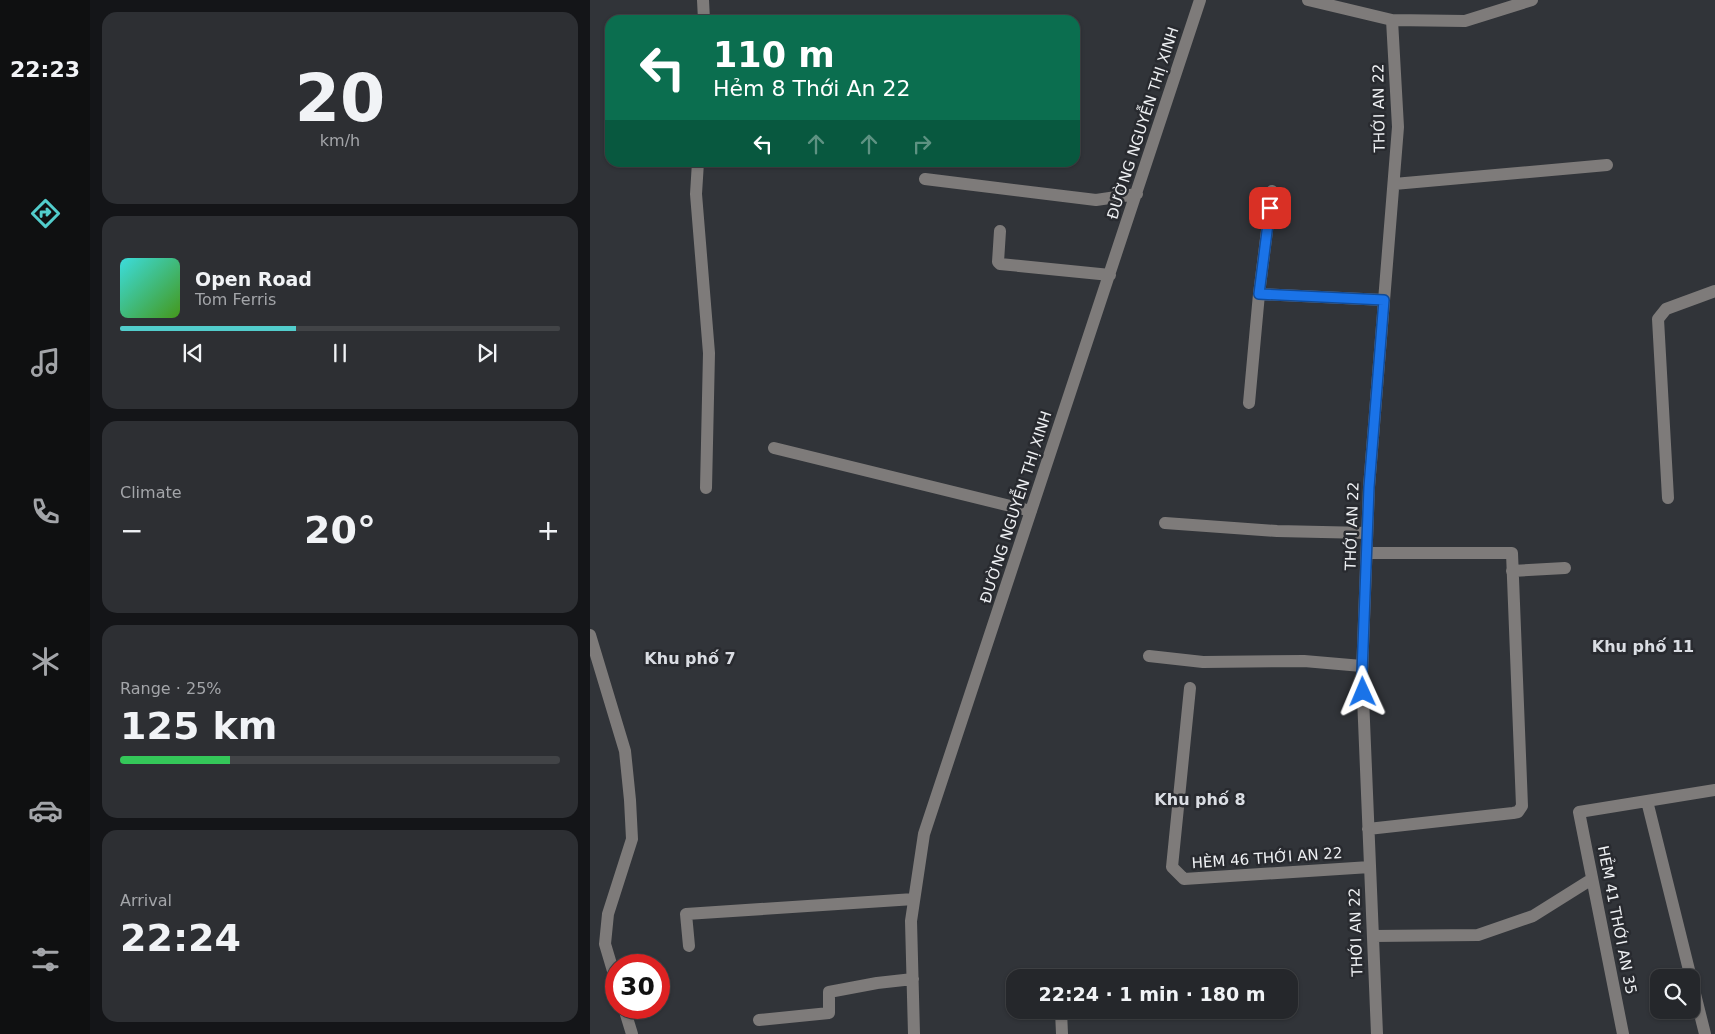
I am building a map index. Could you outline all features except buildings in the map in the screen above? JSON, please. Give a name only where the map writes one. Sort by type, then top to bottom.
[{"type":"street","points":[[703,0],[704,15]]},
{"type":"street","name":"ĐƯỜNG NGUYỄN THỊ XINH","points":[[914,1034],[911,921],[924,834],[1200,0]]},
{"type":"street","points":[[1308,0],[1392,20],[1464,21],[1532,0]]},
{"type":"street","name":"THỚI AN 22","points":[[1377,1034],[1362,666],[1369,487],[1398,127],[1392,20]]},
{"type":"street","points":[[1394,184],[1607,164]]},
{"type":"street","points":[[698,167],[696,194],[709,353],[706,488]]},
{"type":"street","points":[[924,179],[1096,200],[1137,194]]},
{"type":"street","points":[[1249,403],[1259,294],[1272,191]]},
{"type":"street","points":[[1000,231],[998,259],[1000,264],[1110,275]]},
{"type":"street","points":[[1668,498],[1658,319],[1666,309],[1715,291]]},
{"type":"street","points":[[1259,294],[1384,300]]},
{"type":"street","points":[[774,448],[1031,511]]},
{"type":"street","points":[[1165,523],[1277,531],[1367,533]]},
{"type":"street","points":[[1366,553],[1512,553],[1522,806],[1518,812],[1513,813],[1368,829]]},
{"type":"street","points":[[1512,570],[1565,568]]},
{"type":"street","points":[[590,635],[625,751],[630,800],[632,839],[608,914],[605,944],[608,954]]},
{"type":"street","points":[[1149,656],[1202,662],[1304,661],[1362,666]]},
{"type":"street","name":"HÈM 46 THỚI AN 22","points":[[1190,688],[1172,867],[1184,879],[1370,867]]},
{"type":"street","points":[[1689,969],[1647,801],[1715,790]]},
{"type":"street","name":"HẺM 41 THỚI AN 35","points":[[1623,1034],[1579,812],[1647,801]]},
{"type":"street","points":[[1373,936],[1478,936],[1533,916],[1592,879]]},
{"type":"street","points":[[689,946],[686,914],[914,899]]},
{"type":"street","points":[[759,1020],[829,1013],[829,992],[877,983],[912,980]]},
{"type":"street","points":[[1700,1014],[1705,1034]]},
{"type":"street","points":[[627,1019],[632,1034]]},
{"type":"street","points":[[1061,1019],[1062,1034]]},
{"type":"district","name":"Khu phố 11","points":[[1643,646]]},
{"type":"district","name":"Khu phố 7","points":[[690,658]]},
{"type":"district","name":"Khu phố 8","points":[[1200,799]]},
{"type":"route","points":[[1270,208],[1259,294],[1384,300],[1369,487],[1362,673],[1363,692]]}]
